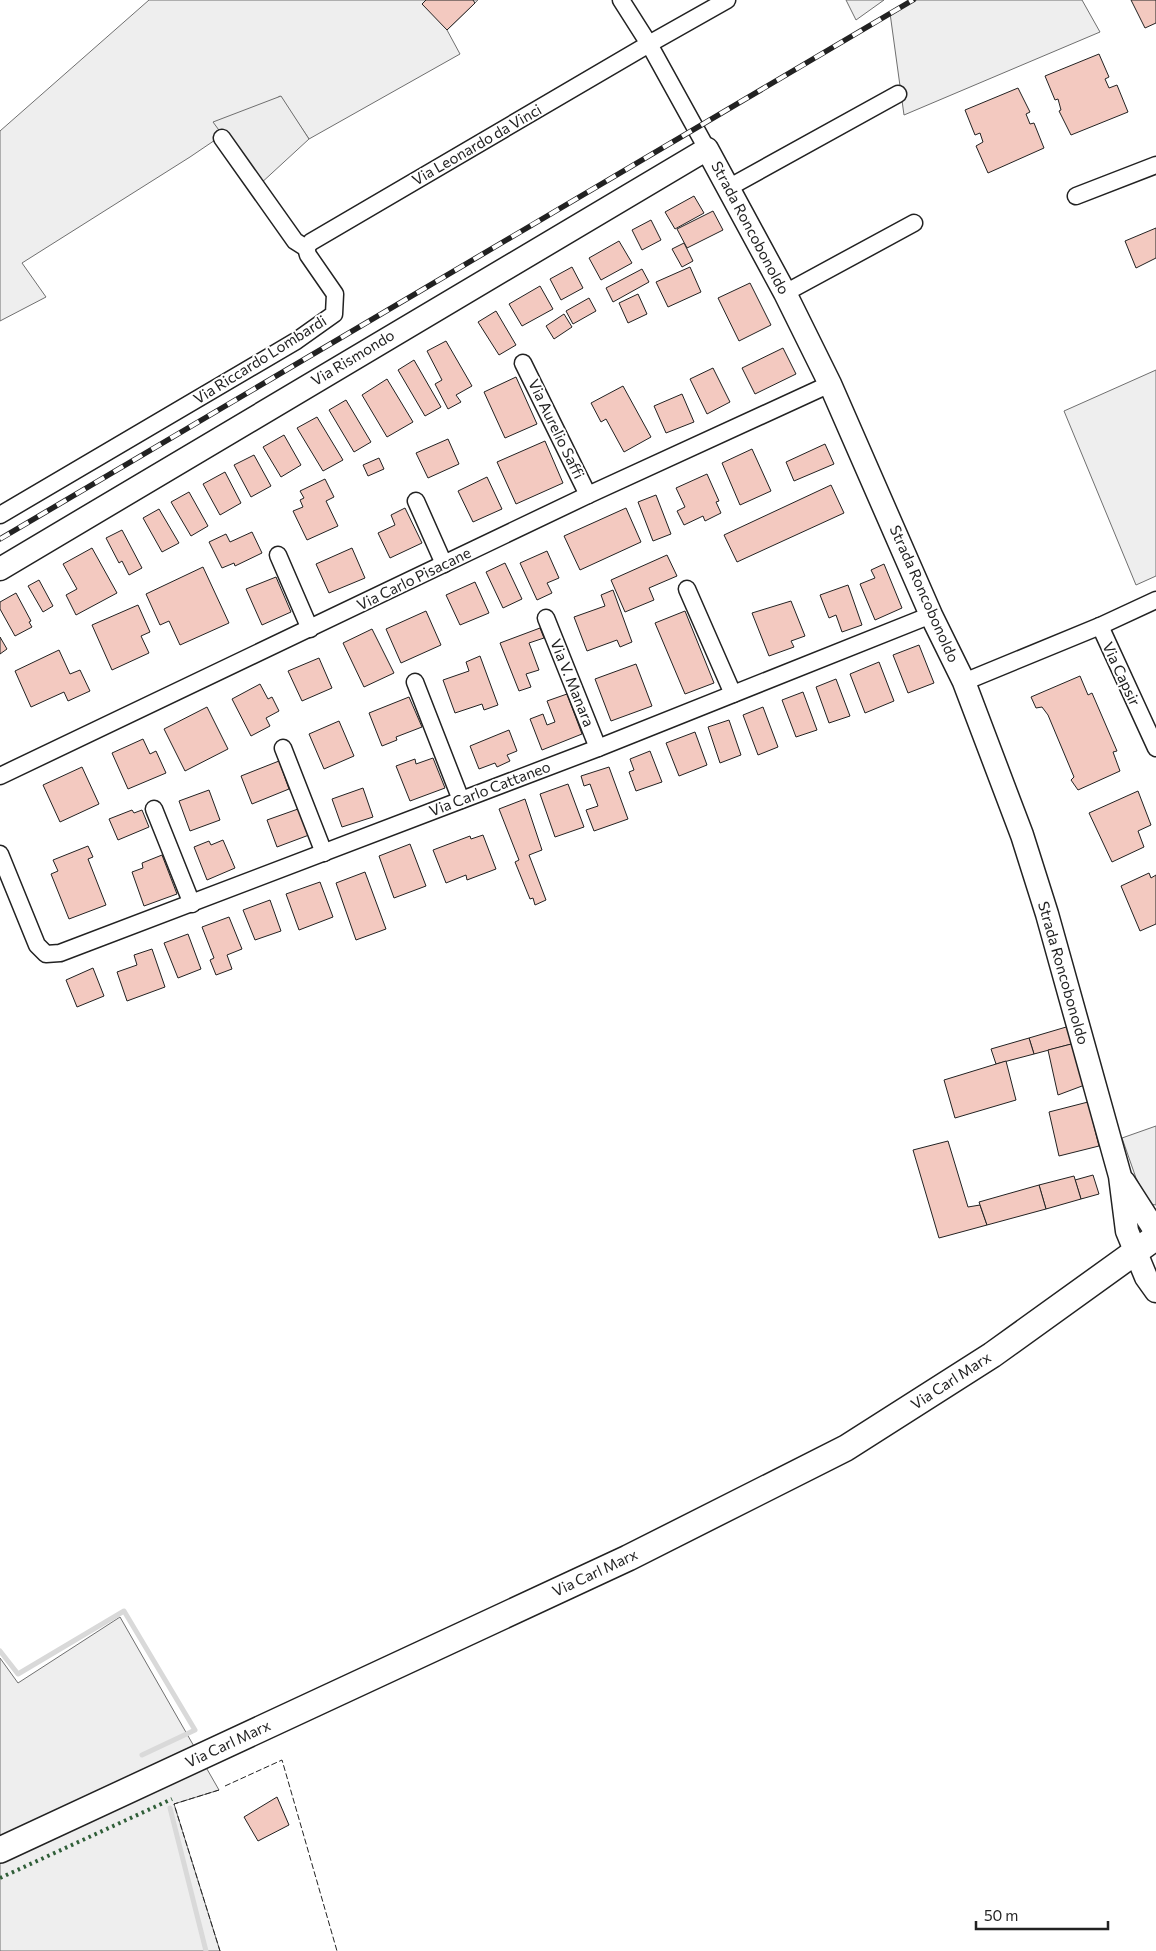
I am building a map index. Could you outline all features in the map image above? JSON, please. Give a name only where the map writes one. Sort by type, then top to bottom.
[{"type":"main road","name":"Via Carl Marx","points":[[0,1850],[628,1558],[846,1448],[992,1355],[1156,1237]]},
{"type":"street","name":"Strada Roncobonoldo","points":[[621,0],[649,44],[785,293],[830,384],[931,615],[964,682],[1022,835],[1120,1176],[1126,1231],[1146,1278],[1156,1291]]},
{"type":"street","name":"Via Leonardo da Vinci","points":[[306,248],[311,242],[727,0]]},
{"type":"street","points":[[728,188],[898,94]]},
{"type":"street","name":"Via Riccardo Lombardi","points":[[0,514],[296,341],[334,314],[335,294],[308,255],[306,248],[295,241],[222,138]]},
{"type":"street","name":"Via Rismondo","points":[[0,568],[707,149]]},
{"type":"street","points":[[1076,196],[1156,165],[1156,151]]},
{"type":"street","points":[[785,293],[914,223]]},
{"type":"street","name":"Via Aurelio Saffi","points":[[523,363],[588,495]]},
{"type":"street","name":"Via Carlo Pisacane","points":[[0,776],[588,495],[830,384]]},
{"type":"street","points":[[416,501],[444,564]]},
{"type":"street","points":[[278,555],[310,629]]},
{"type":"street","points":[[687,589],[733,694]]},
{"type":"street","points":[[964,682],[1100,626],[1156,600]]},
{"type":"street","name":"Via Carlo Cattaneo","points":[[0,854],[33,938],[46,954],[66,952],[598,748],[931,615]]},
{"type":"street","name":"Via V. Manara","points":[[546,618],[598,748]]},
{"type":"street","name":"Via Capsir","points":[[1100,626],[1156,748]]},
{"type":"street","points":[[415,682],[461,800]]},
{"type":"street","points":[[283,748],[324,853]]},
{"type":"street","points":[[154,809],[192,904]]},
{"type":"street","name":"Strada Roncobonoldo","points":[[1120,1176],[1156,1232]]},
{"type":"shaded area","points":[[149,0],[478,0],[447,30],[460,54],[309,139],[280,96],[190,157],[22,263],[46,297],[0,321],[0,131]]},
{"type":"shaded area","points":[[846,0],[884,0],[856,20]]},
{"type":"shaded area","points":[[917,0],[1082,0],[1100,32],[904,115],[890,13]]},
{"type":"shaded area","points":[[281,96],[309,139],[259,185],[213,122]]},
{"type":"shaded area","points":[[1156,370],[1156,576],[1136,585],[1064,411]]},
{"type":"shaded area","points":[[1156,1126],[1156,1205],[1150,1204],[1136,1178],[1122,1138]]},
{"type":"shaded area","points":[[120,1617],[219,1790],[174,1804],[220,1951],[0,1951],[0,1658],[18,1683]]},
{"type":"building","points":[[426,0],[473,0],[475,3],[447,30],[422,4]]},
{"type":"building","points":[[1131,0],[1156,0],[1156,23],[1145,28]]},
{"type":"building","points":[[1099,54],[1109,77],[1105,79],[1109,88],[1117,85],[1128,112],[1071,135],[1059,111],[1061,110],[1058,99],[1055,100],[1045,76]]},
{"type":"building","points":[[1018,88],[1030,112],[1026,114],[1030,124],[1034,123],[1044,148],[988,173],[976,146],[983,142],[980,133],[975,135],[965,110]]},
{"type":"building","points":[[694,196],[704,213],[675,229],[665,212]]},
{"type":"building","points":[[713,211],[723,230],[687,248],[677,229]]},
{"type":"building","points":[[651,220],[661,240],[642,250],[632,230]]},
{"type":"building","points":[[1156,228],[1156,258],[1136,268],[1125,241]]},
{"type":"building","points":[[619,241],[632,263],[601,280],[589,258]]},
{"type":"building","points":[[684,243],[693,261],[682,267],[672,249]]},
{"type":"building","points":[[572,267],[583,288],[561,300],[550,279]]},
{"type":"building","points":[[690,267],[701,292],[668,307],[656,282]]},
{"type":"building","points":[[642,269],[649,282],[613,302],[606,288]]},
{"type":"building","points":[[750,283],[771,325],[739,341],[718,298]]},
{"type":"building","points":[[540,286],[553,309],[522,326],[509,304]]},
{"type":"building","points":[[638,294],[647,314],[628,323],[619,303]]},
{"type":"building","points":[[589,298],[596,311],[573,324],[566,311]]},
{"type":"building","points":[[496,311],[516,345],[499,355],[478,322]]},
{"type":"building","points":[[564,314],[572,327],[554,339],[546,326]]},
{"type":"building","points":[[446,341],[472,386],[456,395],[461,402],[448,409],[435,384],[442,380],[427,351]]},
{"type":"building","points":[[783,348],[796,374],[755,394],[742,368]]},
{"type":"building","points":[[414,360],[441,407],[425,416],[398,370]]},
{"type":"building","points":[[713,368],[730,402],[707,414],[690,379]]},
{"type":"building","points":[[516,377],[537,424],[505,438],[484,392]]},
{"type":"building","points":[[387,379],[413,422],[387,437],[362,395]]},
{"type":"building","points":[[623,386],[651,437],[624,452],[606,419],[601,422],[591,403]]},
{"type":"building","points":[[682,394],[694,422],[666,433],[654,406]]},
{"type":"building","points":[[346,400],[371,442],[354,452],[329,410]]},
{"type":"building","points":[[317,417],[343,460],[323,471],[297,428]]},
{"type":"building","points":[[284,435],[301,465],[281,477],[263,447]]},
{"type":"building","points":[[448,439],[459,464],[428,478],[416,453]]},
{"type":"building","points":[[545,441],[563,483],[516,504],[497,462]]},
{"type":"building","points":[[825,444],[834,464],[794,481],[786,462]]},
{"type":"building","points":[[752,449],[771,491],[740,505],[722,463]]},
{"type":"building","points":[[254,455],[271,486],[251,497],[234,465]]},
{"type":"building","points":[[379,458],[384,469],[368,476],[363,465]]},
{"type":"building","points":[[225,472],[241,503],[220,515],[203,484]]},
{"type":"building","points":[[707,474],[719,501],[716,502],[721,513],[705,521],[703,516],[684,525],[677,511],[685,507],[676,488]]},
{"type":"building","points":[[487,477],[502,509],[473,522],[458,491]]},
{"type":"building","points":[[325,479],[334,497],[326,501],[338,526],[307,540],[293,511],[303,507],[300,500],[304,498],[300,491]]},
{"type":"building","points":[[831,485],[844,513],[737,562],[724,535]]},
{"type":"building","points":[[189,492],[208,526],[191,536],[171,502]]},
{"type":"building","points":[[656,495],[671,534],[653,541],[638,502]]},
{"type":"building","points":[[405,508],[422,543],[390,558],[378,533],[395,525],[391,515]]},
{"type":"building","points":[[626,508],[641,542],[580,570],[564,536]]},
{"type":"building","points":[[159,509],[179,543],[162,552],[143,518]]},
{"type":"building","points":[[122,530],[142,568],[129,575],[122,561],[119,563],[106,538]]},
{"type":"building","points":[[252,532],[262,553],[235,566],[234,563],[222,568],[209,542],[226,534],[230,542]]},
{"type":"building","points":[[92,548],[117,593],[76,615],[66,595],[77,589],[63,564]]},
{"type":"building","points":[[352,548],[365,578],[329,593],[316,564]]},
{"type":"building","points":[[547,551],[559,578],[547,583],[552,593],[537,600],[520,563]]},
{"type":"building","points":[[667,555],[677,576],[649,588],[654,600],[625,612],[611,580]]},
{"type":"building","points":[[505,563],[522,599],[503,608],[486,572]]},
{"type":"building","points":[[884,564],[902,608],[875,620],[860,584],[875,578],[871,570]]},
{"type":"building","points":[[203,567],[229,623],[180,645],[169,621],[160,625],[146,594]]},
{"type":"building","points":[[276,577],[291,612],[262,625],[246,589]]},
{"type":"building","points":[[39,580],[53,606],[43,612],[28,586]]},
{"type":"building","points":[[475,582],[489,613],[460,625],[446,595]]},
{"type":"building","points":[[848,585],[862,625],[842,632],[836,615],[829,618],[820,595]]},
{"type":"building","points":[[613,590],[632,642],[620,647],[617,640],[587,651],[574,617],[605,606],[601,595]]},
{"type":"building","points":[[16,593],[31,621],[29,622],[32,627],[15,636],[0,609],[0,602]]},
{"type":"building","points":[[791,601],[805,636],[791,641],[794,647],[769,656],[752,613]]},
{"type":"building","points":[[138,605],[150,632],[141,636],[149,653],[112,670],[92,625]]},
{"type":"building","points":[[426,611],[441,645],[401,663],[386,629]]},
{"type":"building","points":[[685,611],[714,683],[685,694],[655,623]]},
{"type":"building","points":[[540,628],[544,638],[529,643],[539,670],[526,674],[531,687],[519,691],[500,643]]},
{"type":"building","points":[[372,629],[394,673],[364,687],[343,643]]},
{"type":"building","points":[[0,637],[7,649],[0,654]]},
{"type":"building","points":[[919,645],[934,683],[908,693],[893,655]]},
{"type":"building","points":[[59,650],[70,674],[80,670],[90,691],[68,701],[64,692],[31,707],[15,671]]},
{"type":"building","points":[[480,656],[498,705],[484,710],[482,704],[455,713],[443,680],[469,671],[466,662]]},
{"type":"building","points":[[319,658],[332,688],[302,701],[288,671]]},
{"type":"building","points":[[879,662],[894,701],[865,713],[850,674]]},
{"type":"building","points":[[636,664],[652,706],[611,721],[595,679]]},
{"type":"building","points":[[1080,676],[1088,695],[1092,693],[1117,751],[1113,752],[1120,771],[1078,790],[1071,780],[1074,777],[1048,715],[1042,707],[1036,708],[1031,697]]},
{"type":"building","points":[[836,679],[850,716],[829,723],[816,687]]},
{"type":"building","points":[[260,684],[268,699],[272,697],[279,711],[266,718],[270,726],[251,736],[232,699]]},
{"type":"building","points":[[803,692],[817,730],[796,737],[782,700]]},
{"type":"building","points":[[567,694],[582,734],[542,750],[530,719],[543,714],[547,725],[555,722],[547,701]]},
{"type":"building","points":[[409,697],[422,727],[396,737],[397,740],[382,746],[369,713]]},
{"type":"building","points":[[207,707],[228,749],[185,771],[164,729]]},
{"type":"building","points":[[763,707],[778,747],[758,755],[743,715]]},
{"type":"building","points":[[729,720],[741,755],[720,763],[708,727]]},
{"type":"building","points":[[339,721],[354,756],[324,769],[309,734]]},
{"type":"building","points":[[509,730],[517,751],[507,755],[510,761],[497,767],[495,763],[479,769],[470,746]]},
{"type":"building","points":[[695,732],[707,765],[679,776],[666,743]]},
{"type":"building","points":[[143,739],[150,754],[156,751],[166,773],[128,789],[112,753]]},
{"type":"building","points":[[650,751],[662,782],[636,791],[629,772],[634,770],[630,759]]},
{"type":"building","points":[[433,758],[445,788],[410,801],[396,766],[415,759],[416,764]]},
{"type":"building","points":[[279,761],[289,789],[252,804],[241,776]]},
{"type":"building","points":[[82,767],[99,804],[60,822],[43,785]]},
{"type":"building","points":[[609,767],[628,819],[594,831],[586,810],[598,806],[590,784],[584,786],[581,776]]},
{"type":"building","points":[[568,784],[584,827],[555,837],[540,794]]},
{"type":"building","points":[[363,788],[373,817],[342,827],[332,799]]},
{"type":"building","points":[[209,790],[220,820],[190,831],[179,801]]},
{"type":"building","points":[[1138,791],[1151,825],[1138,831],[1144,847],[1112,862],[1089,813]]},
{"type":"building","points":[[525,799],[542,850],[529,855],[546,900],[535,905],[533,898],[530,899],[515,862],[519,860],[499,809]]},
{"type":"building","points":[[298,809],[309,835],[277,847],[267,820]]},
{"type":"building","points":[[132,810],[134,813],[142,810],[149,827],[118,840],[109,819]]},
{"type":"building","points":[[483,835],[496,869],[467,880],[466,875],[446,883],[433,850],[470,836],[471,839]]},
{"type":"building","points":[[223,840],[235,868],[207,880],[194,847],[209,841],[211,845]]},
{"type":"building","points":[[410,844],[426,886],[394,898],[379,856]]},
{"type":"building","points":[[88,846],[93,857],[88,859],[106,905],[69,919],[51,874],[58,871],[53,860]]},
{"type":"building","points":[[162,855],[177,894],[144,906],[132,872],[143,868],[142,863]]},
{"type":"building","points":[[365,872],[386,929],[356,940],[336,883]]},
{"type":"building","points":[[1149,873],[1151,878],[1156,875],[1156,924],[1140,931],[1121,886]]},
{"type":"building","points":[[320,882],[333,917],[299,930],[286,894]]},
{"type":"building","points":[[270,900],[281,931],[255,940],[243,910]]},
{"type":"building","points":[[229,917],[242,949],[227,955],[232,969],[216,975],[210,960],[214,958],[202,927]]},
{"type":"building","points":[[188,934],[201,969],[178,978],[164,943]]},
{"type":"building","points":[[152,949],[165,987],[127,1001],[117,972],[137,965],[134,955]]},
{"type":"building","points":[[93,968],[104,996],[77,1007],[66,980]]},
{"type":"building","points":[[1073,1025],[1079,1042],[1034,1054],[1029,1038]]},
{"type":"building","points":[[1029,1038],[1034,1054],[996,1064],[991,1049]]},
{"type":"building","points":[[1079,1042],[1090,1083],[1058,1095],[1048,1050]]},
{"type":"building","points":[[1006,1061],[1016,1100],[955,1118],[944,1080]]},
{"type":"building","points":[[1088,1102],[1099,1146],[1059,1156],[1049,1112]]},
{"type":"building","points":[[948,1141],[968,1207],[980,1205],[987,1225],[939,1238],[913,1150]]},
{"type":"building","points":[[1093,1175],[1099,1194],[1081,1199],[1075,1180]]},
{"type":"building","points":[[1074,1176],[1081,1199],[1046,1209],[1039,1185]]},
{"type":"building","points":[[1039,1185],[1046,1209],[987,1225],[979,1202]]},
{"type":"building","points":[[277,1797],[289,1825],[258,1841],[244,1817]]},
{"type":"waterway","points":[[0,1651],[18,1674],[124,1611],[195,1730],[142,1755]]},
{"type":"waterway","points":[[170,1808],[206,1951]]},
{"type":"railway","points":[[0,539],[913,0]]},
{"type":"hedge","points":[[0,1878],[172,1799]]},
{"type":"fence","points":[[225,1786],[282,1760],[337,1951]]},
{"type":"fence","points":[[219,1790],[174,1804],[220,1951]]}]
